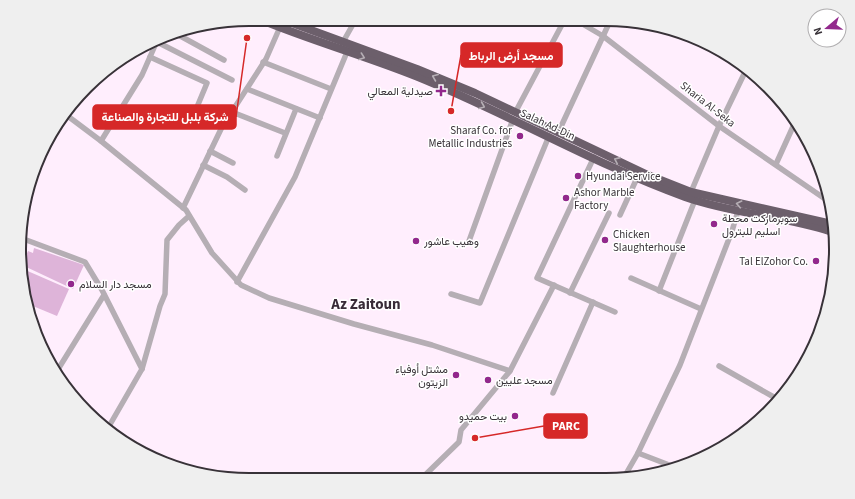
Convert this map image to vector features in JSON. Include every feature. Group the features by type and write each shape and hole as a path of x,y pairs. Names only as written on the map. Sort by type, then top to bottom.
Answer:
{"highway":[{"name":"Salah Ad-Din","path":"288,26 347,52 418,77 513,119 637,178 695,200 738,211 807,224 828,231"},
{"name":"Salah Ad-Din","path":"291,26 344,42 417,69 516,111 558,133 648,175 691,192 827,223"}],"street":[{"path":"183,208 210,151 232,112 264,62 280,26"},
{"path":"344,42 352,26"},
{"path":"516,111 561,26"},
{"name":"Sharia Al-Seka","path":"586,26 604,36 753,151 776,164 822,197"},
{"path":"558,133 608,26"},
{"path":"182,37 224,60"},
{"path":"162,44 232,80"},
{"path":"101,141 142,75 154,48"},
{"path":"237,282 295,177 347,52"},
{"path":"150,57 207,83 196,107"},
{"path":"264,62 331,89"},
{"path":"691,192 719,126 744,74"},
{"path":"247,89 320,118"},
{"path":"277,156 296,109"},
{"path":"232,112 286,133"},
{"path":"69,117 101,141 183,208 190,216 212,253 237,282 269,298 354,324 432,345 510,371"},
{"path":"469,241 513,119"},
{"path":"776,164 793,128"},
{"path":"451,294 480,303 549,136"},
{"path":"210,151 234,163"},
{"path":"594,158 537,278 615,312"},
{"path":"203,165 227,177 245,190"},
{"path":"620,216 637,178"},
{"path":"659,291 695,200"},
{"path":"627,472 638,453 680,365 732,231 738,211"},
{"path":"570,292 609,213"},
{"path":"110,425 142,369 160,306 165,294 167,240 179,225 190,216"},
{"path":"26,240 85,262 142,369"},
{"path":"631,278 701,309"},
{"path":"428,473 459,442 461,430 510,371 554,285"},
{"path":"60,367 104,296"},
{"path":"552,393 593,302"},
{"path":"719,366 774,397"},
{"path":"638,453 667,464"}],"shaded area":[{"path":"34,248 84,265 73,289 26,267 26,256 28,251 33,253"},
{"path":"27,271 69,289 57,316 34,306 30,293"}],"place":[{"name":"شركة بلبل للتجارة والصناعة","path":"247,38"},
{"name":"صيدلية المعالي","path":"441,91"},
{"name":"مسجد أرض الرباط","path":"451,111"},
{"name":"Sharaf Co. for Metallic Industries","path":"520,136"},
{"name":"Hyundai Service","path":"578,176"},
{"name":"Ashor Marble Factory","path":"566,198"},
{"name":"سوبرماركت محطة اسليم للبترول","path":"714,224"},
{"name":"Chicken Slaughterhouse","path":"605,240"},
{"name":"وهيب عاشور","path":"416,241"},
{"name":"Tal ElZohor Co.","path":"816,261"},
{"name":"مسجد دار السلام","path":"71,284"},
{"name":"مشتل أوفياء الزيتون","path":"456,375"},
{"name":"مسجد عليين","path":"488,380"},
{"name":"بيت حميدو","path":"515,416"},
{"name":"PARC","path":"475,438"}],"district":[{"name":"Az Zaitoun","path":"366,304"}]}
